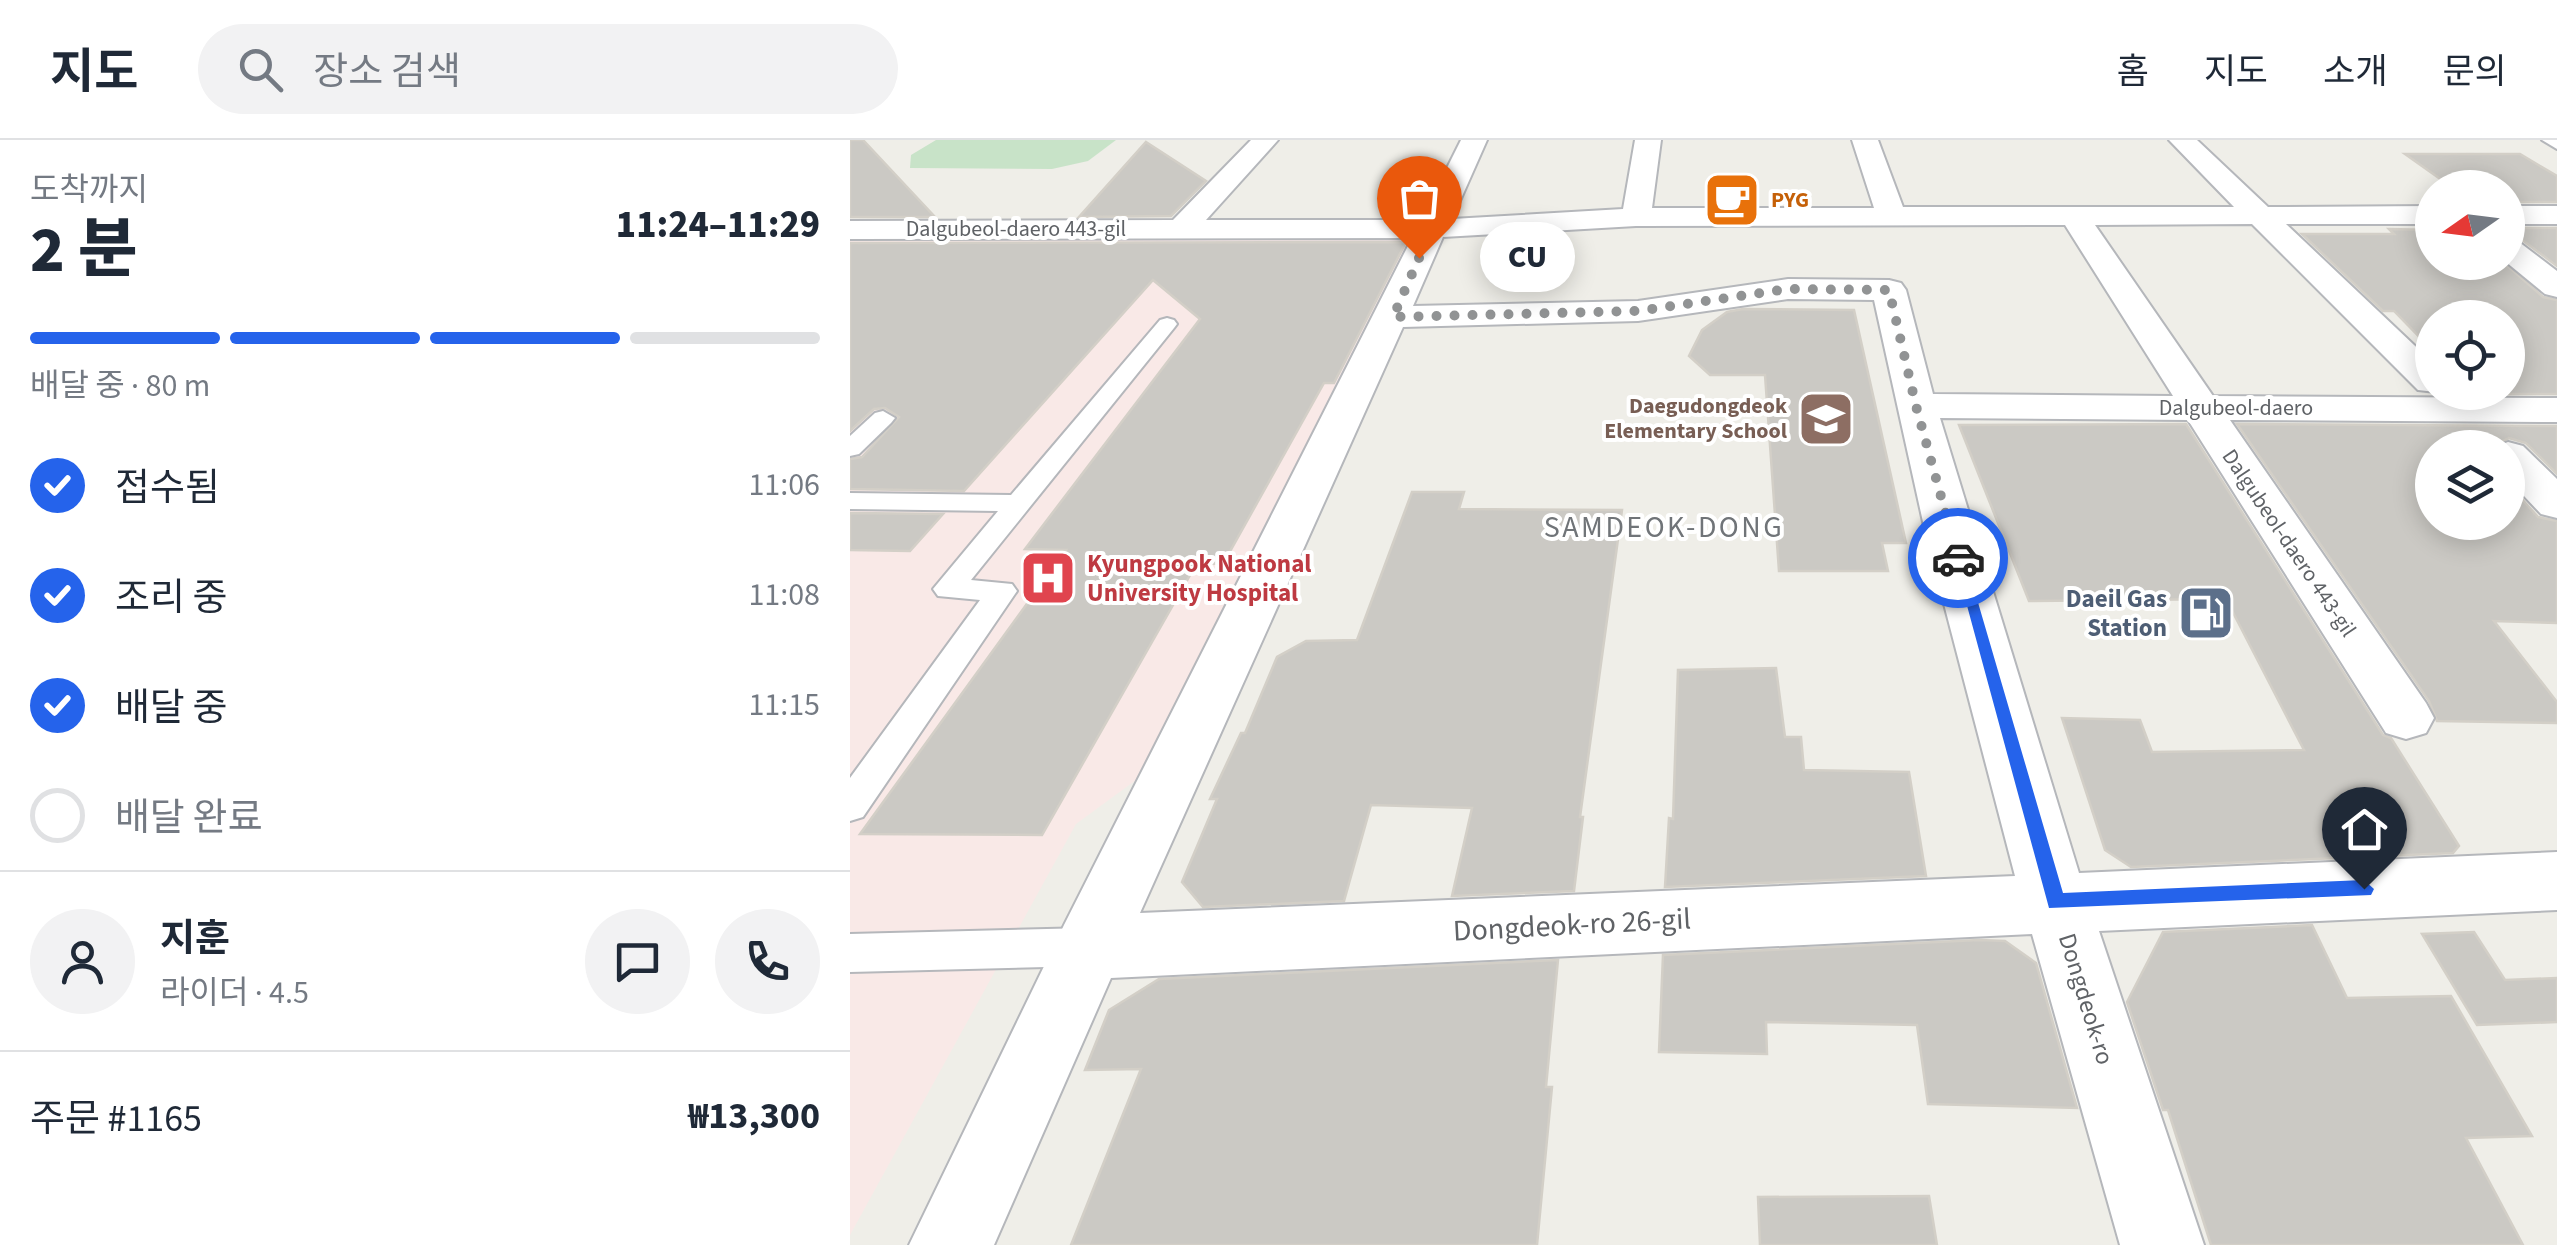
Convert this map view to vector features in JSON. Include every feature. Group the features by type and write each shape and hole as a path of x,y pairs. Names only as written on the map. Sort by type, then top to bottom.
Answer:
{"street":[{"path":"1182,228 1266,140"},
{"path":"950,1245 1474,140"},
{"path":"1636,216 1648,140"},
{"path":"1865,140 1892,216"},
{"path":"2182,140 2415,366"},
{"name":"Dalgubeol-daero 443-gil","path":"850,230 1432,229 1636,216 2415,215"},
{"path":"2525,215 2557,215"},
{"name":"Dalgubeol-daero 443-gil","path":"2074,216 2406,718"},
{"path":"2525,262 2557,287"},
{"name":"Dongdeok-ro","path":"1393,317 1638,311 1788,289 1889,290 1916,406 2056,902 2162,1245"},
{"name":"Dalgubeol-daero","path":"1916,406 2198,408 2415,397"},
{"name":"Dalgubeol-daero","path":"2525,406 2557,410"},
{"path":"2461,410 2482,430"},
{"path":"2525,472 2557,504"},
{"path":"2056,902 2557,881"},
{"name":"Dongdeok-ro 26-gil","path":"1088,948 2056,902"}],"lane":[{"path":"850,806 1002,591 948,590 1167,324"},
{"path":"850,449 883,418"},
{"path":"850,500 1020,503"},
{"path":"850,953 1088,948"}],"shaded area":[{"name":"Kyungpook National University Hospital","path":"850,227 1406,228 1422,238 1151,769 1076,824 850,1235"}],"green space":[{"path":"936,140 1116,140 1088,161 1052,169 910,168 911,155"}],"building":[{"path":"850,140 863,140 935,217 850,217"},
{"path":"1146,142 1206,181 1171,216 1079,217"},
{"path":"2405,154 2520,154 2557,176 2557,202 2525,202 2525,170 2428,170"},
{"path":"2525,228 2557,228 2557,266 2525,242"},
{"path":"2389,229 2415,230 2415,280 2524,280 2543,297 2557,300 2557,394 2525,394 2525,300 2415,300 2415,333 2394,311 2383,311 2302,234 2394,234"},
{"path":"1406,242 1334,383 1324,383 1223,564 1197,563 1042,835 860,834 1066,550 1025,549 1200,319 1153,280 964,491 850,489 850,459 862,457 899,417 885,408 874,409 850,431 850,243"},
{"path":"1854,310 1906,543 1882,543 1888,571 1779,571 1765,375 1710,375 1689,356 1702,330 1727,312"},
{"path":"2186,424 2383,735 2391,738 2459,846 2453,853 2131,867 2105,850 2062,718 2140,720 2152,752 2304,750 2226,599 2029,601 1959,425"},
{"path":"2237,424 2557,426 2557,474 2525,443 2525,430 2415,430 2415,540 2525,540 2525,503 2538,517 2557,521 2557,623 2494,621 2557,702 2557,723 2437,721 2429,701"},
{"path":"1412,492 1464,492 1459,509 1622,510 1580,817 1574,891 1452,896 1472,808 1371,805 1344,901 1203,907 1182,882 1217,799 1210,799 1241,733 1245,733 1277,657 1306,641 1357,640"},
{"path":"850,513 943,514 910,551 850,550"},
{"path":"1776,668 1785,737 1801,737 1804,770 1909,772 1926,876 1665,887 1669,818 1673,819 1678,670"},
{"path":"2312,925 2347,998 2451,996 2532,1136 2466,1138 2523,1245 2211,1245 2168,1110 2163,1110 2127,1002 2163,932"},
{"path":"2474,932 2505,980 2557,978 2557,1022 2477,1025 2422,934"},
{"path":"2005,941 2036,963 2077,1108 1928,1104 1917,1025 1766,1022 1767,1054 1659,1052 1663,955"},
{"path":"1558,960 1546,1087 1552,1087 1537,1245 1071,1245 1141,1069 1085,1070 1109,1010 1159,979"},
{"path":"1929,1196 1937,1245 1760,1245 1758,1197"}],"way so far":[{"path":"1419,258 1393,317 1638,311 1788,289 1889,290 1958,558"}],"place":[{"name":"PYG","path":"1732,200"},
{"name":"CU","path":"1419,258"},
{"name":"Daegudongdeok Elementary School","path":"1826,419"},
{"name":"Kyungpook National University Hospital","path":"1048,578"},
{"name":"Daeil Gas Station","path":"2206,613"}],"district":[{"name":"SAMDEOK-DONG","path":"1664,527"}],"route":[{"path":"1958,558 2056,902 2364,889"}]}
